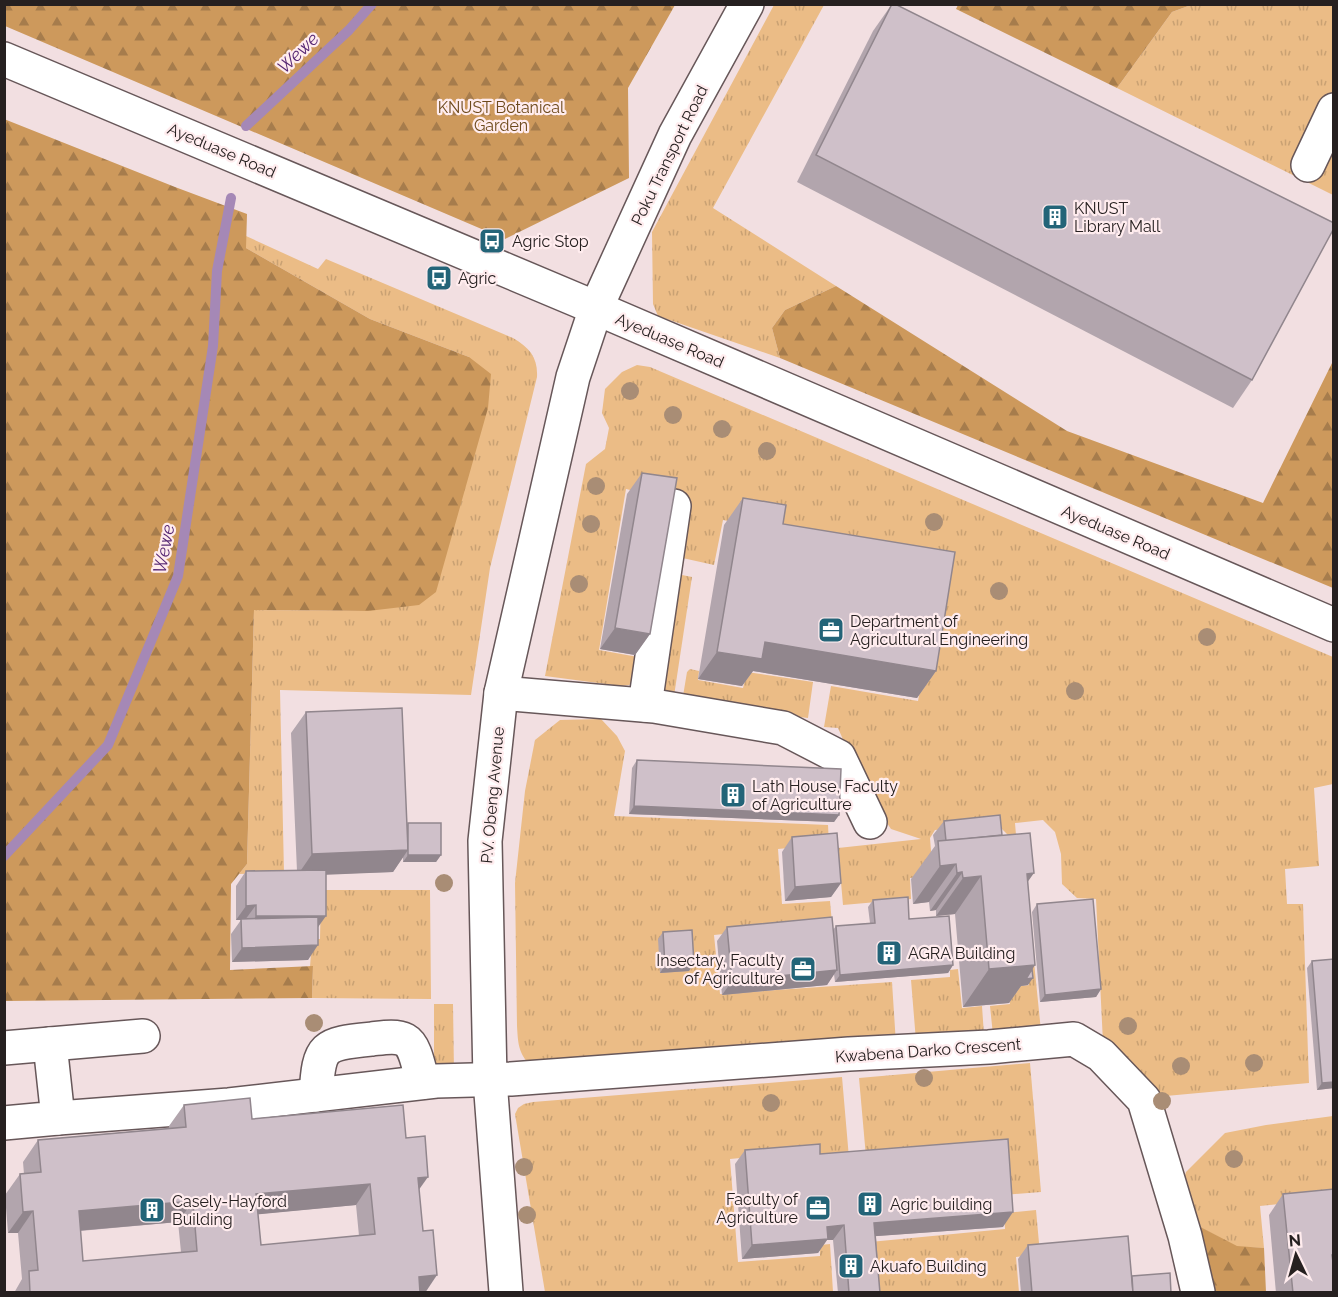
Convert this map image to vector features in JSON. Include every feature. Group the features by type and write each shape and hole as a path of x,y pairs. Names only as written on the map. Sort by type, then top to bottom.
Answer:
{"street":[{"name":"Poku Transport Road","path":"596,308 675,135 747,4"},
{"name":"Ayeduase Road","path":"4,58 596,308 1334,625"},
{"path":"1308,165 1334,110"},
{"name":"P.V. Obeng Avenue","path":"506,1293 490,1080 485,841 501,693 573,377 596,308"},
{"path":"645,705 674,506"},
{"path":"501,693 645,705 783,728 839,757 870,822"},
{"path":"4,1048 143,1036"},
{"path":"316,1095 318,1070 322,1056 330,1046 353,1041 388,1037 404,1039 412,1048 423,1082"},
{"name":"Kwabena Darko Crescent","path":"4,1123 229,1105 423,1082 490,1080 849,1054 989,1047 1074,1039 1101,1055 1144,1100 1185,1236 1198,1293"},
{"path":"50,1044 58,1118"}],"green space":[{"name":"KNUST Botanical Garden","path":"5,4 675,5 628,88 629,178 505,239 5,26"},
{"path":"958,4 1191,5 1172,12 1117,88 956,9"},
{"path":"774,5 824,5 713,208 836,286 785,310 772,328 780,358 658,316 653,304 652,232"},
{"path":"1191,5 1333,5 1333,195 1117,88 1172,12"},
{"path":"4,119 247,214 246,248 370,319 469,357 491,374 488,408 436,592 419,605 368,611 254,610 247,864 231,884 230,970 313,966 312,998 5,1001"},
{"path":"246,236 318,269 326,259 513,338 532,354 537,370 490,568 471,695 280,690 284,873 239,874 247,864 254,610 368,611 469,357 370,319 246,248"},
{"path":"836,286 1067,431 1263,503 1333,361 1333,588 780,358 772,328 785,310"},
{"path":"637,365 650,367 1333,657 1333,784 1314,788 1319,866 1285,869 1287,904 1303,904 1309,1083 1155,1097 1103,1043 1096,899 1077,898 1062,884 1061,854 1055,832 1043,820 1015,823 1016,835 1009,836 998,825 935,830 930,838 933,876 910,878 911,899 843,905 838,848 921,839 891,829 865,790 838,728 824,727 831,686 918,701 940,576 771,530 723,520 714,565 678,557 690,504 626,489 599,650 638,657 637,680 629,685 621,686 545,676 586,464 605,449 609,428 602,413 605,389 622,372"},
{"path":"677,574 692,577 674,696 659,694"},
{"path":"690,669 699,671 698,680 743,688 747,672 813,682 808,718 682,702 687,672"},
{"path":"601,719 617,736 625,751 614,816 828,825 829,844 778,849 782,904 830,901 832,923 714,935 720,994 892,982 896,1044 530,1065 526,1061 519,1047 517,1026 515,883 525,791 535,740 560,720"},
{"path":"1024,863 1041,1031 993,1035 990,1006 1010,1004 1008,988 1029,985"},
{"path":"321,890 430,890 431,999 312,998 313,967 310,967 312,939 320,939"},
{"path":"958,969 962,1008 982,1006 984,1035 916,1041 911,980 950,977 950,970"},
{"path":"434,1004 453,1004 454,1073 434,1074"},
{"path":"1030,1063 1041,1192 1004,1195 866,1157 859,1078"},
{"path":"842,1077 849,1158 814,1161 813,1151 730,1159 738,1262 820,1256 820,1245 830,1244 833,1292 545,1292 515,1114 518,1108 533,1102"},
{"path":"1333,1116 1333,1198 1260,1206 1264,1248 1237,1247 1187,1220 1180,1191 1186,1172 1225,1133"},
{"path":"1036,1210 1040,1254 1016,1257 1019,1292 874,1292 870,1242 1005,1229 1004,1213"},
{"path":"1187,1220 1237,1246 1264,1248 1266,1292 1205,1292"}],"building":[{"name":"KNUST Library Mall","path":"892,4 1334,223 1334,228 1252,380 816,155"},
{"path":"642,473 677,478 650,634 615,628"},
{"path":"743,498 786,505 783,524 955,552 936,671 765,642 762,659 717,652"},
{"path":"402,708 408,850 312,854 306,712"},
{"name":"Lath House, Faculty of Agriculture","path":"637,760 841,769 839,815 634,806"},
{"path":"1000,815 1002,835 946,841 944,821"},
{"path":"408,823 441,823 441,855 408,855"},
{"path":"837,833 841,883 795,887 792,837"},
{"path":"1030,833 1034,873 1027,874 1035,965 989,969 981,876 963,878 962,872 957,873 956,864 940,866 938,841"},
{"path":"326,870 326,916 256,916 256,905 246,906 246,871"},
{"name":"AGRA Building","path":"908,897 909,919 949,916 953,965 840,975 836,926 875,923 873,900"},
{"path":"1093,899 1101,989 1045,995 1037,904"},
{"path":"318,917 318,945 242,948 241,919"},
{"path":"832,917 837,970 732,981 727,927"},
{"path":"692,930 694,964 665,965 663,932"},
{"path":"1334,959 1334,1082 1322,1083 1312,961"},
{"path":"1032,969 1033,978 1026,979"},
{"name":"Casely-Hayford Building","path":"250,1098 252,1119 403,1105 406,1138 425,1136 428,1177 418,1178 423,1231 433,1230 437,1275 419,1277 420,1293 30,1293 29,1271 38,1270 33,1211 23,1212 20,1174 41,1172 38,1140 186,1127 184,1105","holes":["370,1184 375,1234 261,1245 256,1194","193,1201 197,1251 83,1261 79,1211"]},
{"name":"Agric building","path":"1008,1139 1013,1212 874,1223 880,1293 849,1293 844,1225 827,1227 828,1239 752,1245 745,1150 820,1144 820,1154"},
{"path":"1334,1189 1334,1255 1332,1255 1334,1293 1293,1293 1283,1194"},
{"name":"Akuafo Building","path":"1128,1236 1133,1293 1032,1293 1028,1245"},
{"path":"1170,1273 1171,1293 1133,1293 1132,1276"}],"waterway":[{"name":"Wewe","path":"246,126 349,30 372,4"},
{"name":"Wewe","path":"4,856 108,745 178,576 213,346 217,271 231,198"}],"place":[{"name":"KNUST Library Mall","path":"1055,217"},
{"name":"Agric Stop","path":"492,241"},
{"name":"Agric","path":"439,278"},
{"name":"Department of Agricultural Engineering","path":"831,630"},
{"name":"Lath House, Faculty of Agriculture","path":"733,795"},
{"name":"AGRA Building","path":"889,953"},
{"name":"Insectary, Faculty of Agriculture","path":"803,969"},
{"name":"Agric building","path":"870,1204"},
{"name":"Faculty of Agriculture","path":"818,1208"},
{"name":"Casely-Hayford Building","path":"152,1210"},
{"name":"Akuafo Building","path":"851,1266"}]}
